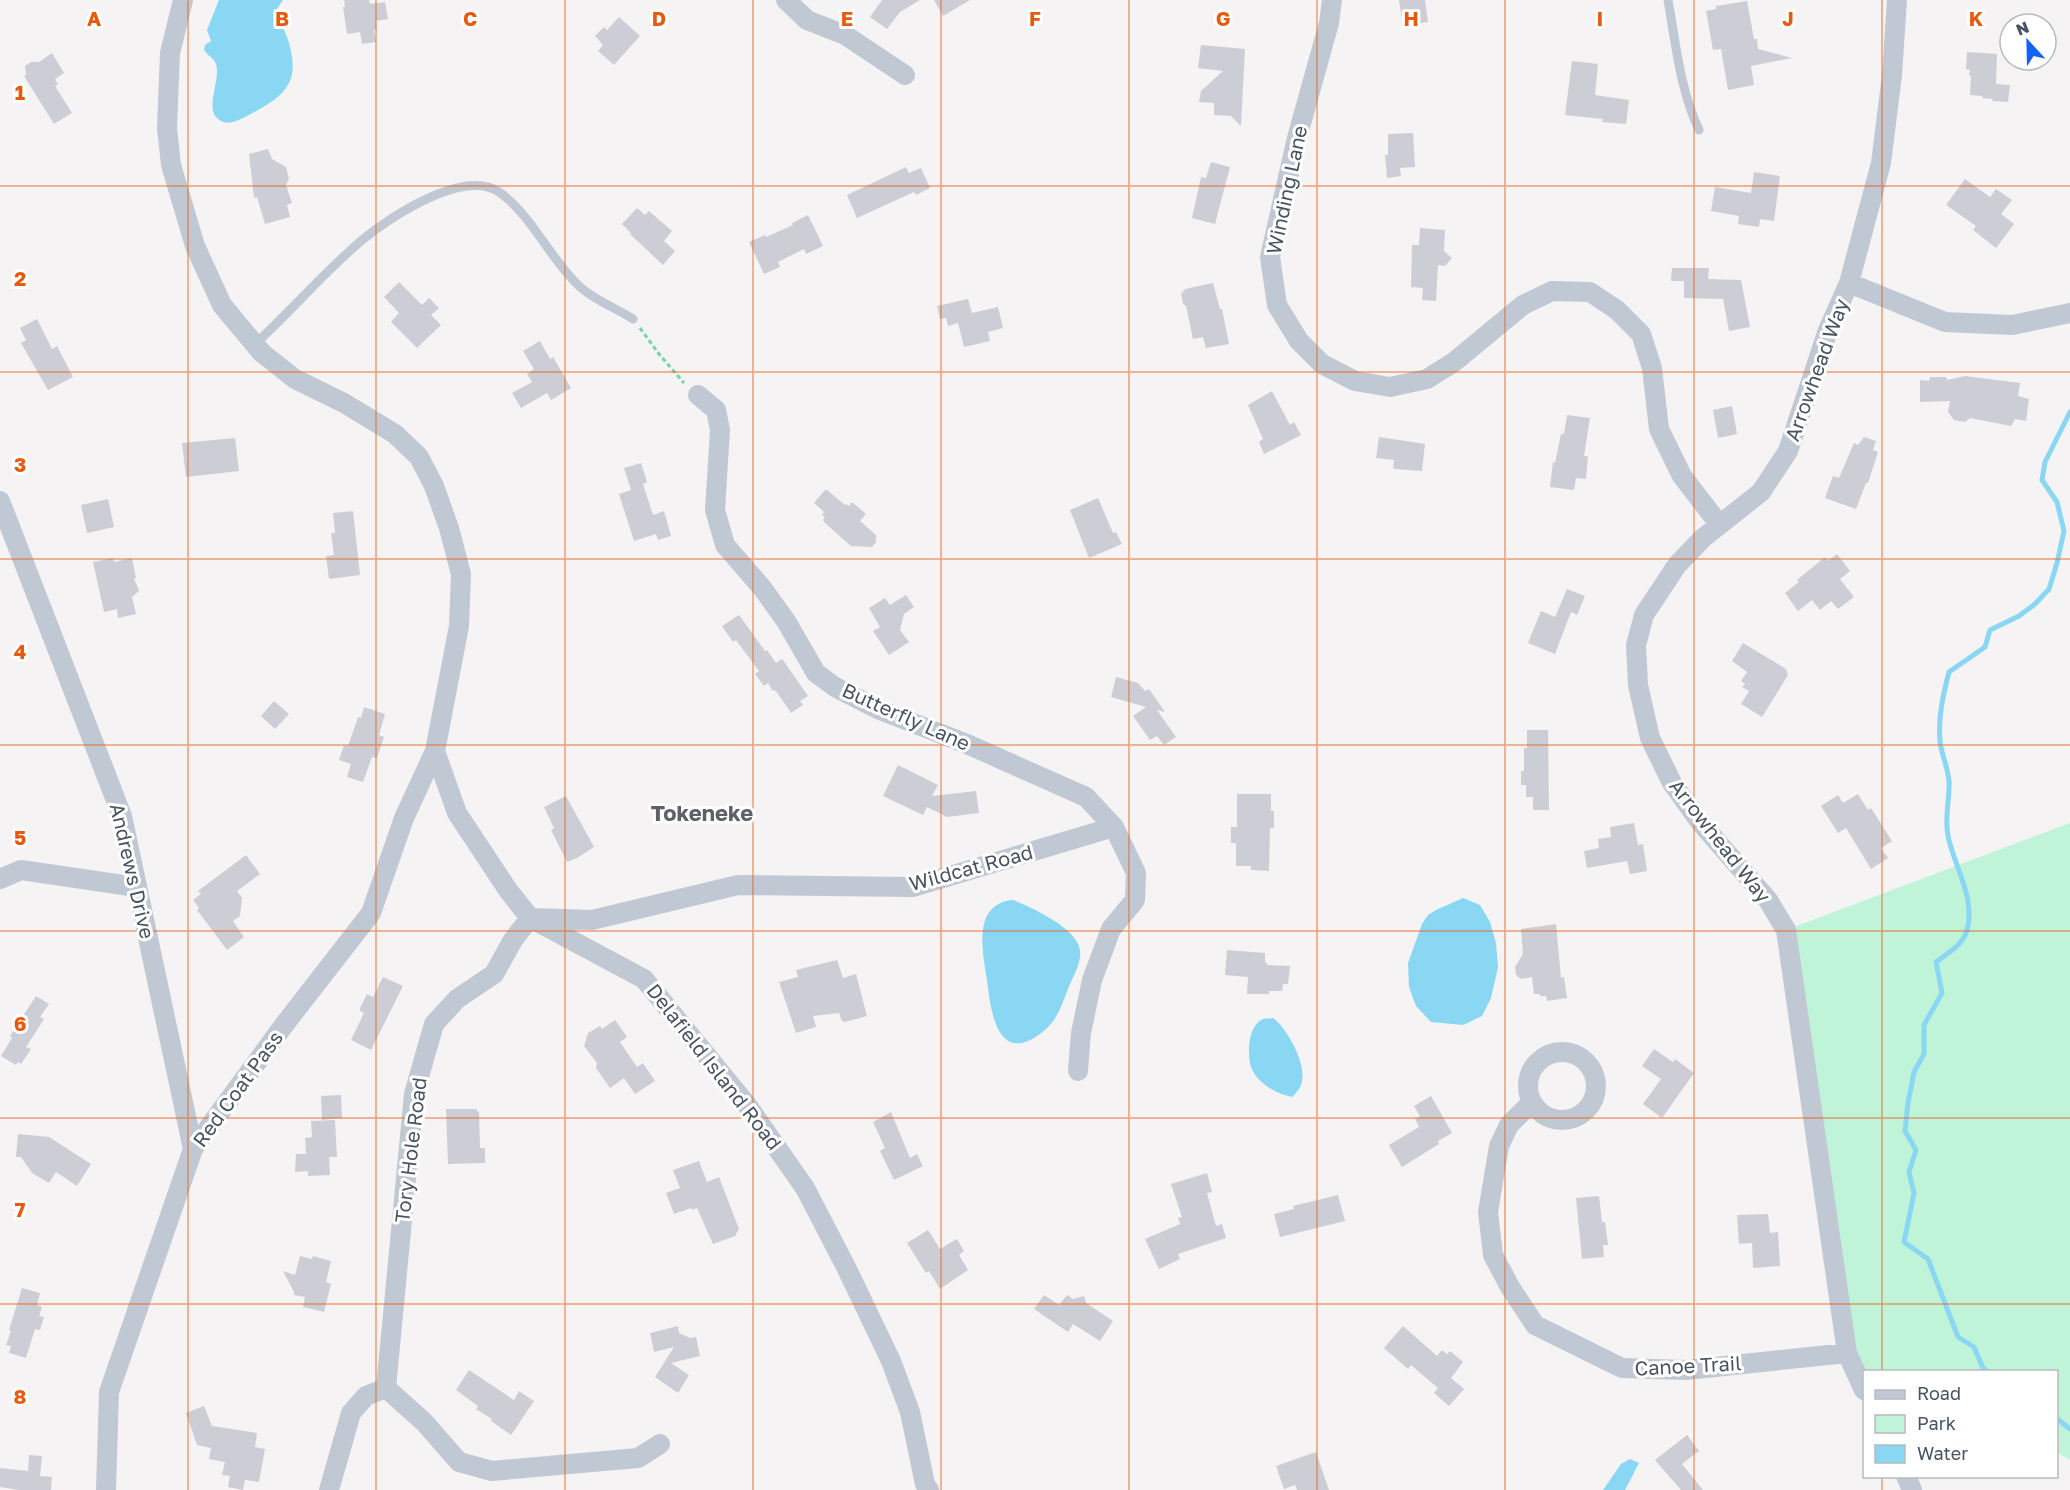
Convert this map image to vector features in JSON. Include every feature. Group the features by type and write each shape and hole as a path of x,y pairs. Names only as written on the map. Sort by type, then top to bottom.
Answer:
{"street":[{"path":"183,0 170,53 167,128 171,165 195,246 222,304 262,353 295,379 344,403 395,434 419,457 434,486 449,528 461,574 459,626 435,751"},
{"path":"786,0 807,20 845,35 904,75"},
{"name":"Winding Lane","path":"1332,0 1329,23 1297,138 1270,257 1276,305 1299,341 1322,364 1355,381 1390,387 1427,380 1454,362 1523,305 1552,291 1590,292 1617,310 1641,334 1652,368 1659,429 1682,476 1719,524"},
{"name":"Arrowhead Way","path":"1863,1388 1847,1353 1786,930 1768,900 1700,822 1672,783 1650,738 1638,685 1636,645 1644,615 1677,565 1719,524 1761,492 1788,451 1828,330 1849,283 1881,164 1892,75 1896,0"},
{"path":"1849,283 1945,322 2012,325 2070,313"},
{"name":"Butterfly Lane","path":"698,394 716,410 720,430 715,510 724,545 786,621 816,673 835,687 880,710 967,744 1086,797 1114,827"},
{"name":"Andrews Drive","path":"0,501 122,816 193,1149"},
{"name":"Delafield Island Road","path":"435,751 457,813 508,890 530,918 644,978 747,1105 786,1160 810,1197 891,1360 910,1412 925,1484 929,1490"},
{"name":"Red Coat Pass","path":"106,1490 109,1392 193,1149 284,1025 371,913 404,818 435,751"},
{"path":"1078,1071 1081,1033 1092,980 1111,929 1135,900 1136,873 1114,827"},
{"name":"Wildcat Road","path":"530,918 592,920 738,885 913,887 1114,827"},
{"path":"0,879 21,870 137,887"},
{"name":"Tory Hole Road","path":"386,1388 414,1094 434,1024 457,999 494,974 513,940 530,918"},
{"name":"Canoe Trail","path":"1532,1102 1509,1125 1498,1146 1488,1212 1494,1255 1510,1287 1535,1325 1622,1368 1686,1370 1847,1353"},
{"path":"329,1490 351,1413 366,1396 386,1388 424,1422 459,1462 492,1470 638,1458 660,1444"}],"lane":[{"path":"1668,0 1683,88 1689,109 1699,130"},
{"path":"255,344 353,247 374,231 427,199 466,184 484,184 499,192 521,213 579,286 633,319"}],"path":[{"path":"633,319 682,382 698,394"}],"green space":[{"path":"2070,823 2070,1460 2058,1453 2058,1370 1863,1371 1847,1353 1786,930"}],"water":[{"path":"219,0 283,0 275,12 287,37 293,66 287,87 280,95 247,116 228,123 217,118 212,107 217,70 214,60 204,50 205,45 211,41 207,30"},
{"path":"1463,898 1480,905 1490,922 1496,943 1498,967 1491,998 1482,1016 1463,1025 1431,1022 1416,1006 1409,987 1408,963 1422,924 1428,915"},
{"path":"1013,900 1062,926 1077,942 1080,950 1080,960 1054,1020 1032,1039 1020,1043 1010,1042 997,1027 990,1002 982,935 990,912 999,904"},
{"path":"1273,1018 1294,1046 1301,1065 1301,1083 1292,1097 1268,1087 1251,1067 1249,1048 1254,1027 1263,1019"},
{"path":"1630,1459 1639,1463 1625,1490 1603,1490 1621,1464"}],"building":[{"path":"344,0 369,0 370,4 385,2 388,19 376,21 377,29 374,30 376,42 362,44 360,32 347,34"},
{"path":"882,0 920,0 900,12 887,29 870,17"},
{"path":"934,0 970,0 943,16"},
{"path":"1399,0 1425,0 1428,22 1403,26"},
{"path":"1747,1 1758,49 1792,58 1751,66 1754,85 1728,90 1721,49 1713,50 1706,11 1716,9 1716,6"},
{"path":"619,17 640,36 614,65 598,51 603,45 595,36 604,27 607,30"},
{"path":"1201,45 1245,49 1241,126 1231,116 1214,115 1214,103 1199,102 1201,91 1223,71 1198,68"},
{"path":"1967,52 1997,54 1996,84 2010,85 2008,102 1992,101 1993,99 1982,98 1983,96 1970,95 1971,76 1969,75 1970,70 1966,69"},
{"path":"52,53 64,73 55,79 58,84 55,86 72,113 54,124 24,76 26,75 25,66 31,62 39,62"},
{"path":"1572,61 1598,64 1595,95 1629,100 1626,124 1565,115"},
{"path":"1413,133 1415,167 1400,168 1401,176 1387,178 1385,155 1388,155 1388,134"},
{"path":"268,149 272,159 286,167 289,179 286,185 292,203 287,205 290,217 265,224 257,197 254,198 249,154"},
{"path":"1211,162 1230,167 1215,224 1192,218 1201,177 1206,178"},
{"path":"906,167 909,173 921,168 930,188 916,195 914,192 857,218 847,195"},
{"path":"1754,172 1780,176 1774,221 1760,219 1759,227 1738,224 1739,216 1711,211 1715,187 1751,193"},
{"path":"1965,179 1990,197 1996,189 2012,200 2001,214 2014,224 1996,248 1973,230 1976,226 1946,205"},
{"path":"637,208 645,215 649,211 672,231 664,241 675,251 663,265 622,224"},
{"path":"808,215 823,246 806,254 804,249 778,262 780,267 764,274 749,242 793,225 792,223"},
{"path":"1420,228 1445,230 1444,251 1452,258 1445,266 1438,265 1436,301 1422,300 1423,288 1411,287 1412,245 1419,245"},
{"path":"1672,268 1709,268 1708,279 1741,280 1750,327 1729,331 1723,299 1684,298 1684,281 1671,281"},
{"path":"399,282 422,305 429,298 439,308 431,315 441,325 417,348 391,322 399,313 384,297"},
{"path":"1213,283 1220,309 1222,309 1229,344 1206,348 1203,337 1193,339 1181,294 1185,289"},
{"path":"968,299 972,313 998,307 1003,328 988,332 990,341 964,347 958,323 948,326 946,318 940,319 937,306"},
{"path":"37,319 52,349 57,346 73,377 48,390 21,343 26,340 20,328"},
{"path":"540,341 550,359 553,357 571,388 551,400 547,393 521,408 512,393 532,382 527,374 534,369 523,351"},
{"path":"1965,376 2020,383 2018,396 2029,399 2026,421 2015,419 2011,426 1970,418 1965,422 1954,420 1948,412 1950,401 1920,402 1920,380 1929,381 1930,377 1946,377 1947,380"},
{"path":"1272,391 1290,425 1294,422 1301,435 1264,454 1259,442 1263,439 1248,405"},
{"path":"1732,406 1737,434 1718,438 1713,410"},
{"path":"1567,415 1590,418 1584,456 1588,456 1586,479 1576,478 1574,490 1550,487 1553,462 1555,463 1561,434 1564,434"},
{"path":"1379,437 1425,444 1422,471 1395,469 1393,468 1394,460 1376,458"},
{"path":"1864,437 1876,441 1873,450 1878,452 1868,483 1866,483 1856,509 1825,498 1833,476 1839,478 1854,443 1858,445"},
{"path":"235,438 239,471 186,477 182,443"},
{"path":"641,463 647,482 643,484 653,515 664,511 671,536 658,540 656,534 634,541 619,494 631,490 624,468"},
{"path":"825,490 845,505 849,506 852,502 866,514 860,521 876,535 876,542 872,547 851,546 825,523 823,520 825,517 822,515 824,512 814,503"},
{"path":"1098,498 1113,533 1116,532 1122,544 1089,558 1070,510"},
{"path":"108,499 114,527 87,533 81,505"},
{"path":"353,511 360,575 329,579 326,556 334,555 331,533 335,533 333,513"},
{"path":"1837,554 1850,571 1840,579 1854,597 1838,609 1831,601 1820,610 1812,600 1798,611 1785,593 1825,557 1828,561"},
{"path":"113,558 114,562 132,558 136,578 134,578 139,591 132,597 136,614 118,618 117,609 104,612 93,562"},
{"path":"1567,589 1585,596 1577,615 1571,612 1555,654 1528,643 1541,611 1555,617"},
{"path":"906,595 914,607 904,614 900,630 909,642 889,655 873,631 880,627 869,608 885,598 890,605"},
{"path":"739,615 776,663 782,659 808,696 800,701 803,705 791,713 768,683 764,686 755,674 759,671 736,640 733,642 722,626"},
{"path":"1743,643 1786,669 1788,675 1762,717 1741,704 1749,691 1742,687 1745,684 1741,681 1747,672 1732,661"},
{"path":"1116,677 1138,683 1145,691 1149,689 1165,712 1157,710 1176,737 1164,745 1157,736 1150,740 1133,716 1146,707 1111,697"},
{"path":"274,701 289,714 275,729 261,716"},
{"path":"364,707 385,714 379,735 384,737 377,758 372,757 363,782 347,777 351,764 339,760 344,745 348,746"},
{"path":"1527,730 1548,730 1549,810 1533,810 1533,797 1526,797 1526,785 1521,785 1521,771 1524,771 1524,748 1527,748"},
{"path":"898,765 938,785 932,796 976,791 979,813 947,817 927,807 923,815 883,796"},
{"path":"1237,794 1271,794 1274,828 1270,828 1269,871 1251,870 1251,866 1236,866 1236,843 1231,843 1231,827 1237,827"},
{"path":"1858,794 1868,810 1871,808 1892,841 1881,848 1888,858 1871,869 1846,828 1838,833 1821,806 1838,795 1843,803"},
{"path":"566,796 594,847 567,862 551,830 554,828 544,807"},
{"path":"1634,823 1638,845 1643,844 1647,871 1630,874 1627,861 1587,868 1584,851 1599,848 1598,839 1611,837 1610,827"},
{"path":"246,855 260,874 237,891 242,898 240,916 233,921 244,937 227,950 197,910 199,908 193,900 201,894 198,891"},
{"path":"1556,924 1561,978 1564,977 1567,998 1547,1001 1546,996 1534,994 1532,977 1521,979 1516,975 1515,967 1523,954 1521,929"},
{"path":"1227,950 1265,953 1267,965 1290,966 1288,984 1283,984 1282,991 1269,991 1269,994 1247,994 1248,977 1225,975"},
{"path":"837,960 843,978 856,974 867,1016 845,1022 842,1021 839,1013 813,1016 816,1027 796,1033 779,982 798,977 796,970"},
{"path":"383,977 403,986 371,1050 351,1040 364,1013 360,1011 360,1008 367,994 373,997"},
{"path":"36,996 49,1004 40,1017 44,1019 26,1047 31,1049 21,1064 18,1062 16,1065 1,1056 12,1038 10,1036"},
{"path":"615,1020 627,1037 620,1042 637,1067 643,1063 655,1081 635,1094 624,1078 610,1088 596,1068 597,1063 584,1046 588,1033 600,1026 602,1029"},
{"path":"1654,1049 1673,1062 1675,1059 1694,1073 1662,1118 1643,1104 1661,1079 1642,1066"},
{"path":"341,1095 342,1118 322,1120 321,1096"},
{"path":"1431,1096 1452,1133 1402,1167 1389,1145 1419,1127 1415,1119 1420,1116 1414,1106"},
{"path":"446,1109 477,1109 477,1112 479,1111 480,1148 485,1148 485,1163 448,1164"},
{"path":"891,1112 910,1158 917,1154 923,1166 894,1180 880,1151 885,1148 873,1122"},
{"path":"335,1120 337,1157 329,1157 330,1175 308,1176 308,1171 295,1172 296,1154 306,1154 305,1138 312,1137 311,1121"},
{"path":"18,1134 49,1137 91,1164 77,1186 56,1172 49,1183 32,1173 21,1157 16,1157"},
{"path":"699,1161 707,1182 719,1177 739,1229 735,1236 713,1244 697,1208 674,1214 666,1193 680,1188 673,1170"},
{"path":"1207,1173 1212,1192 1207,1193 1216,1226 1222,1224 1226,1238 1178,1254 1180,1259 1159,1269 1145,1239 1180,1224 1178,1218 1182,1217 1171,1184"},
{"path":"1338,1195 1345,1221 1280,1237 1274,1214 1294,1209 1293,1206"},
{"path":"1599,1196 1608,1245 1603,1245 1604,1257 1582,1259 1576,1198"},
{"path":"1768,1214 1770,1233 1778,1232 1780,1266 1753,1268 1752,1243 1739,1244 1737,1215"},
{"path":"928,1230 940,1249 957,1239 964,1251 959,1255 968,1270 940,1289 929,1271 926,1273 907,1243"},
{"path":"300,1256 312,1259 313,1256 331,1261 326,1282 331,1284 324,1312 303,1307 305,1297 294,1295 283,1271 295,1275"},
{"path":"22,1288 40,1293 37,1305 42,1307 39,1316 44,1317 40,1330 35,1329 26,1358 9,1353 11,1346 6,1345"},
{"path":"1044,1295 1059,1305 1067,1295 1073,1299 1084,1296 1086,1303 1113,1321 1100,1341 1073,1324 1068,1332 1034,1309"},
{"path":"678,1326 679,1333 690,1338 696,1337 700,1356 671,1363 689,1375 678,1393 655,1377 674,1347 654,1352 650,1333"},
{"path":"1403,1326 1437,1356 1442,1350 1447,1354 1450,1351 1463,1362 1451,1378 1464,1389 1449,1406 1434,1393 1438,1388 1411,1365 1408,1369 1384,1348"},
{"path":"469,1370 514,1400 519,1391 534,1401 511,1435 476,1409 478,1406 456,1390"},
{"path":"204,1406 212,1426 257,1433 255,1447 265,1449 259,1482 245,1480 243,1490 228,1487 230,1476 222,1475 225,1462 209,1459 211,1448 197,1445 186,1413"},
{"path":"1687,1435 1699,1451 1682,1464 1703,1490 1681,1490 1655,1460"},
{"path":"1316,1452 1329,1490 1297,1490 1295,1485 1284,1489 1276,1466"},
{"path":"29,1455 42,1456 40,1476 52,1477 51,1490 19,1490 0,1487 0,1468 28,1471"}],"waterway":[{"path":"1986,1370 1974,1347 1958,1337 1928,1259 1904,1242 1914,1193 1909,1172 1916,1150 1905,1131 1908,1103 1914,1072 1924,1054 1924,1025 1942,993 1936,962 1962,940 1969,918 1967,894 1947,829 1949,781 1941,746 1940,715 1949,672 1985,647 1990,630 2019,616 2049,589 2064,531 2057,502 2042,480 2045,462 2070,412"},
{"path":"2058,1420 2070,1429"}],"district":[{"name":"Tokeneke","path":"702,813"}]}
